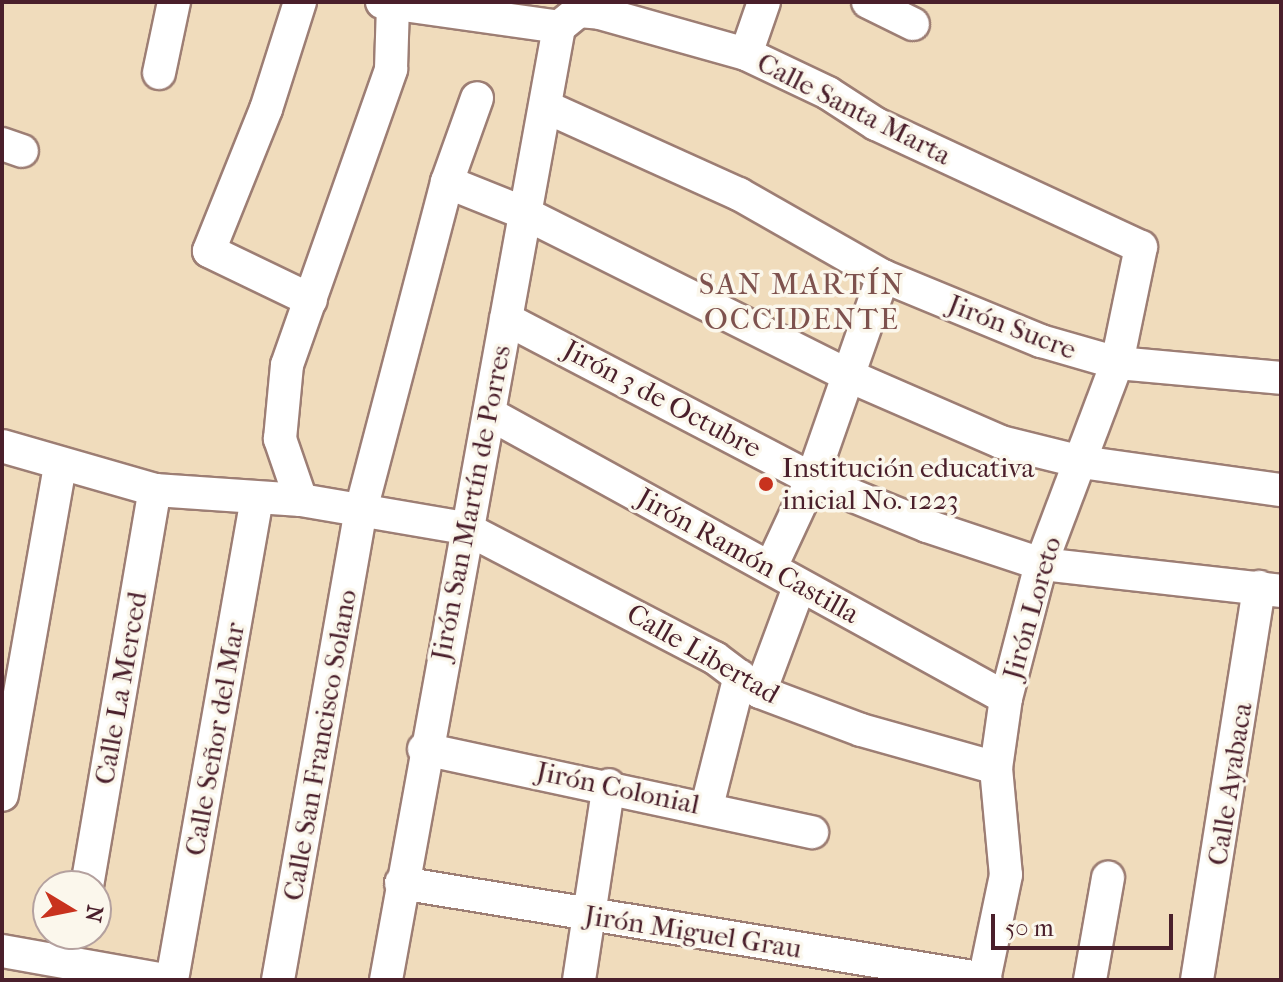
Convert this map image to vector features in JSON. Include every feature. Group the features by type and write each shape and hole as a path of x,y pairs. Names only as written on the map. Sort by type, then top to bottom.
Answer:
{"street":[{"path":"159,73 174,2"},
{"path":"300,2 266,109 209,251 311,300"},
{"path":"746,54 764,2"},
{"path":"868,2 913,24"},
{"path":"301,500 280,439 287,365 391,69 388,3 559,27"},
{"name":"Calle Santa Marta","path":"559,27 579,11 600,13 746,54 828,93 876,124 1141,247"},
{"name":"Jirón San Martín de Porres","path":"386,980 424,749 465,528 490,414 559,27"},
{"name":"Calle San Francisco Solano","path":"278,980 361,510 447,182 477,98"},
{"name":"Jirón Sucre","path":"546,107 739,194 883,276 1041,341 1117,363 1281,378"},
{"path":"447,182 524,213 847,375 990,437 1081,462 1281,490"},
{"name":"Jirón Loreto","path":"984,980 1006,875 996,768 1006,698 1041,564 1117,363 1141,247"},
{"path":"771,567 812,479 883,276"},
{"name":"Jirón 3 de Octubre","path":"506,319 812,479 927,526 1041,564 1270,589"},
{"name":"Jirón Ramón Castilla","path":"490,414 771,567 799,587 1006,698"},
{"name":"Calle Libertad","path":"2,446 60,466 155,490 301,500 465,528 593,592 750,684 861,730 996,768"},
{"path":"2,795 60,466"},
{"name":"Calle La Merced","path":"90,870 155,490"},
{"name":"Calle Señor del Mar","path":"172,980 257,498"},
{"path":"707,806 750,684 799,587"},
{"name":"Calle Ayabaca","path":"1197,980 1270,589"},
{"name":"Jirón Colonial","path":"424,749 609,785 812,832"},
{"path":"579,980 609,785"},
{"path":"1090,980 1108,878"},
{"name":"Jirón Miguel Grau","path":"401,883 984,980"},
{"path":"2,951 75,959 164,980"}],"place":[{"name":"Institución educativa inicial No. 1223","path":"766,484"}],"district":[{"name":"SAN MARTÍN OCCIDENTE","path":"802,302"}]}
